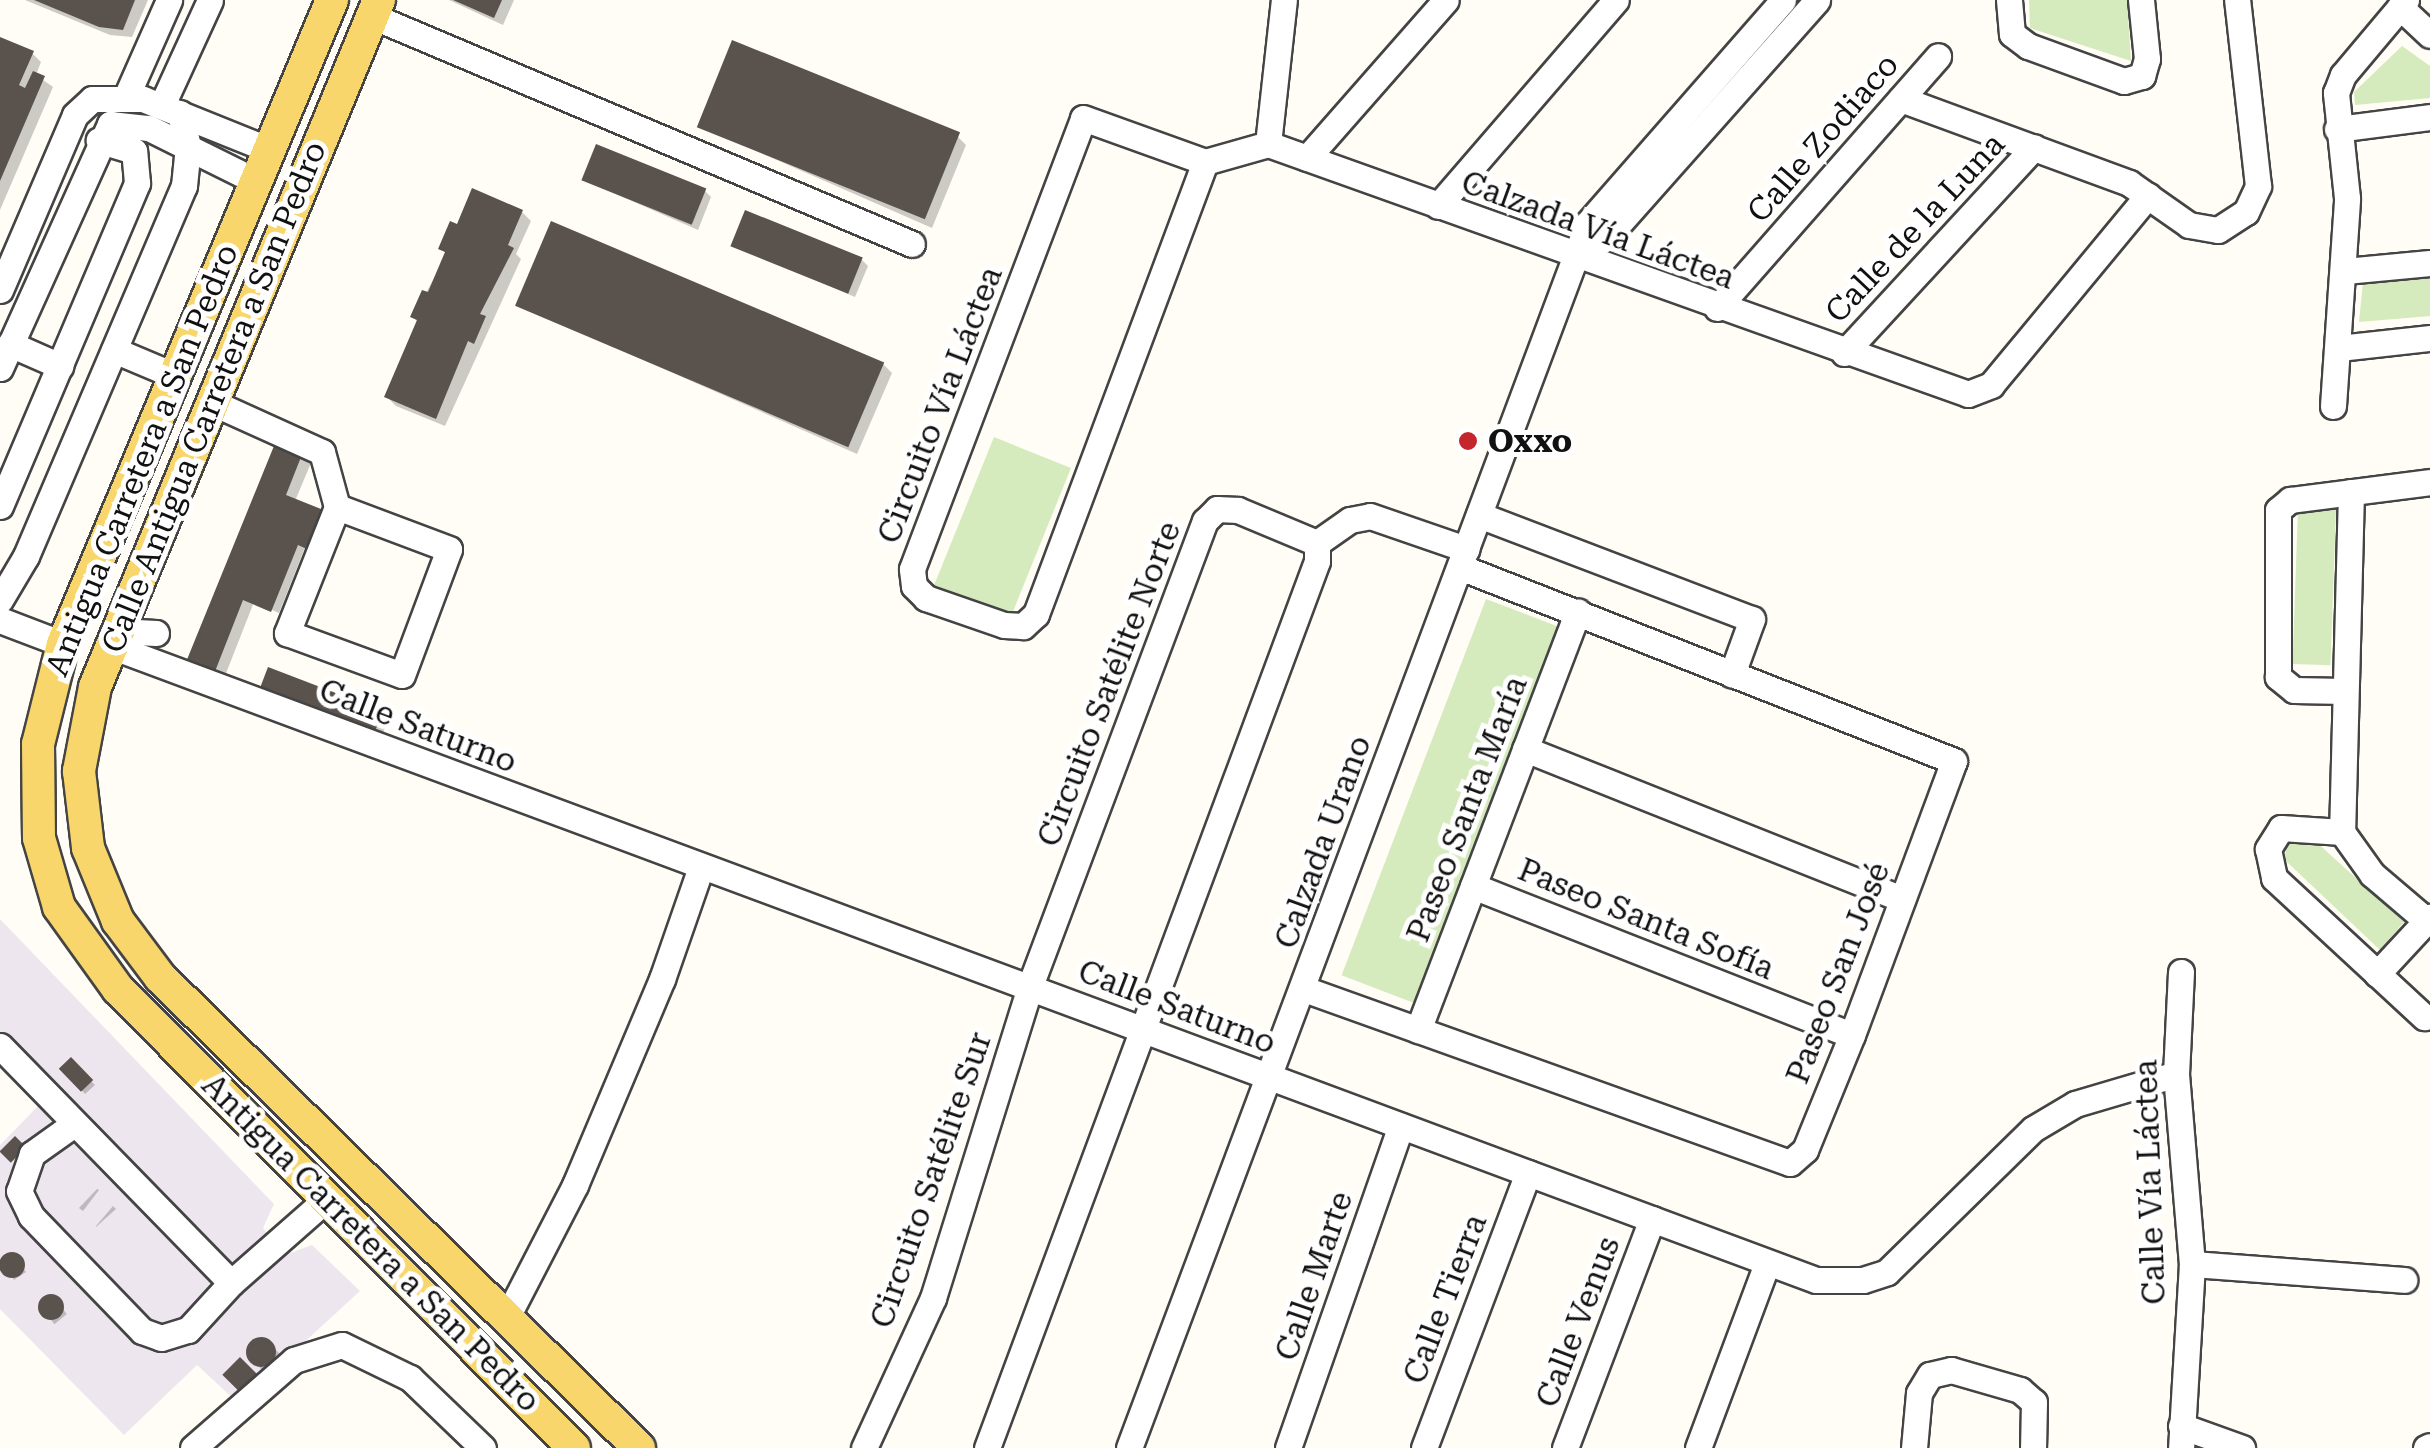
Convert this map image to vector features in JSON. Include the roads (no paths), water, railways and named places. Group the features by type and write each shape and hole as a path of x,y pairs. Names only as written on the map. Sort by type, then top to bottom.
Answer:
{"main road":[{"name":"Antigua Carretera a San Pedro","path":"332,0 178,377 63,644 38,744 38,838 59,907 118,989 574,1448"},
{"name":"Calle Antigua Carretera a San Pedro","path":"80,801 82,736 114,638 371,5"},
{"path":"245,311 268,203 256,181"},
{"name":"Antigua Carretera a San Pedro","path":"80,801 100,884 136,948 640,1448"}],"street":[{"path":"127,96 168,0"},
{"path":"63,644 0,617 13,600 26,556 184,186 188,146 171,109 210,0"},
{"path":"1205,162 1268,144 1284,0"},
{"path":"1307,158 1446,0"},
{"path":"1438,206 1616,0"},
{"name":"Calzada Urano","path":"1129,1448 1271,1078 1588,223 1783,0"},
{"path":"1574,256 1606,238 1817,0"},
{"path":"2009,0 2012,34 2028,46 2124,82 2142,76 2147,59 2142,0"},
{"path":"1901,99 2034,146 2148,195 2202,231 2230,225 2254,200 2237,0"},
{"path":"2332,406 2345,271 2347,198 2337,129 2343,75 2403,4 2430,35"},
{"path":"371,5 912,244"},
{"name":"Calle Zodiaco","path":"1717,308 1938,56"},
{"path":"0,290 75,114 92,99 127,96 171,109 270,150"},
{"path":"2337,129 2430,117"},
{"name":"Circuito Vía Láctea","path":"1083,118 1205,162 1036,614 1023,626 1004,625 926,598 914,586 912,569 1083,118"},
{"path":"60,366 5,356 98,140 120,121 188,146 256,181"},
{"path":"0,506 140,168 134,152 98,140"},
{"name":"Calzada Vía Láctea","path":"1268,144 1844,354 1968,394 1991,385 2148,195"},
{"name":"Calle de la Luna","path":"1844,354 2034,146"},
{"path":"2345,271 2430,264"},
{"path":"2339,348 2430,338"},
{"path":"114,350 178,377"},
{"path":"209,401 322,452 336,507 287,633 402,676 449,549 336,507"},
{"path":"2345,691 2294,690 2278,678 2278,510 2290,500 2430,482"},
{"path":"2351,492 2342,832 2372,874 2428,919 2376,974"},
{"name":"Circuito Satélite Norte","path":"1030,986 1205,521 1216,509 1238,510 1317,542"},
{"path":"1479,515 1752,619 1732,674"},
{"path":"987,1448 1317,562 1317,542 1350,520 1370,516 1463,558"},
{"path":"3,593 26,556"},
{"name":"Paseo San José","path":"1304,989 1790,1163 1804,1150 1852,1035 1954,760 1513,588 1463,558"},
{"name":"Paseo Santa María","path":"1418,1030 1578,612"},
{"path":"114,638 156,633"},
{"name":"Calle Saturno","path":"114,638 701,867 1816,1280 1863,1280 1887,1272 2033,1129 2075,1104 2176,1074"},
{"path":"1525,749 1901,899"},
{"path":"2342,832 2281,828 2268,849 2269,864 2285,890 2424,1017"},
{"path":"508,1314 575,1185 662,979 701,867"},
{"name":"Paseo Santa Sofía","path":"1473,886 1852,1035"},
{"name":"Calle Vía Láctea","path":"2180,972 2176,1074 2192,1264 2181,1437"},
{"name":"Circuito Satélite Sur","path":"864,1448 933,1298 1030,986"},
{"path":"0,1046 231,1283"},
{"path":"74,1124 32,1154 20,1191 31,1216 142,1330 161,1338 188,1330 231,1283 328,1197"},
{"name":"Calle Marte","path":"1288,1448 1401,1126"},
{"name":"Calle Tierra","path":"1424,1448 1528,1173"},
{"name":"Calle Venus","path":"1565,1448 1652,1219"},
{"path":"1698,1448 1767,1263"},
{"path":"2192,1264 2404,1280"},
{"path":"193,1448 294,1360 342,1344 410,1378 484,1448"},
{"path":"1914,1448 1919,1394 1930,1376 1951,1370 2020,1390 2034,1402 2032,1448"},
{"path":"2181,1437 2242,1448"}],"place":[{"name":"Oxxo","path":"1468,441"}]}
